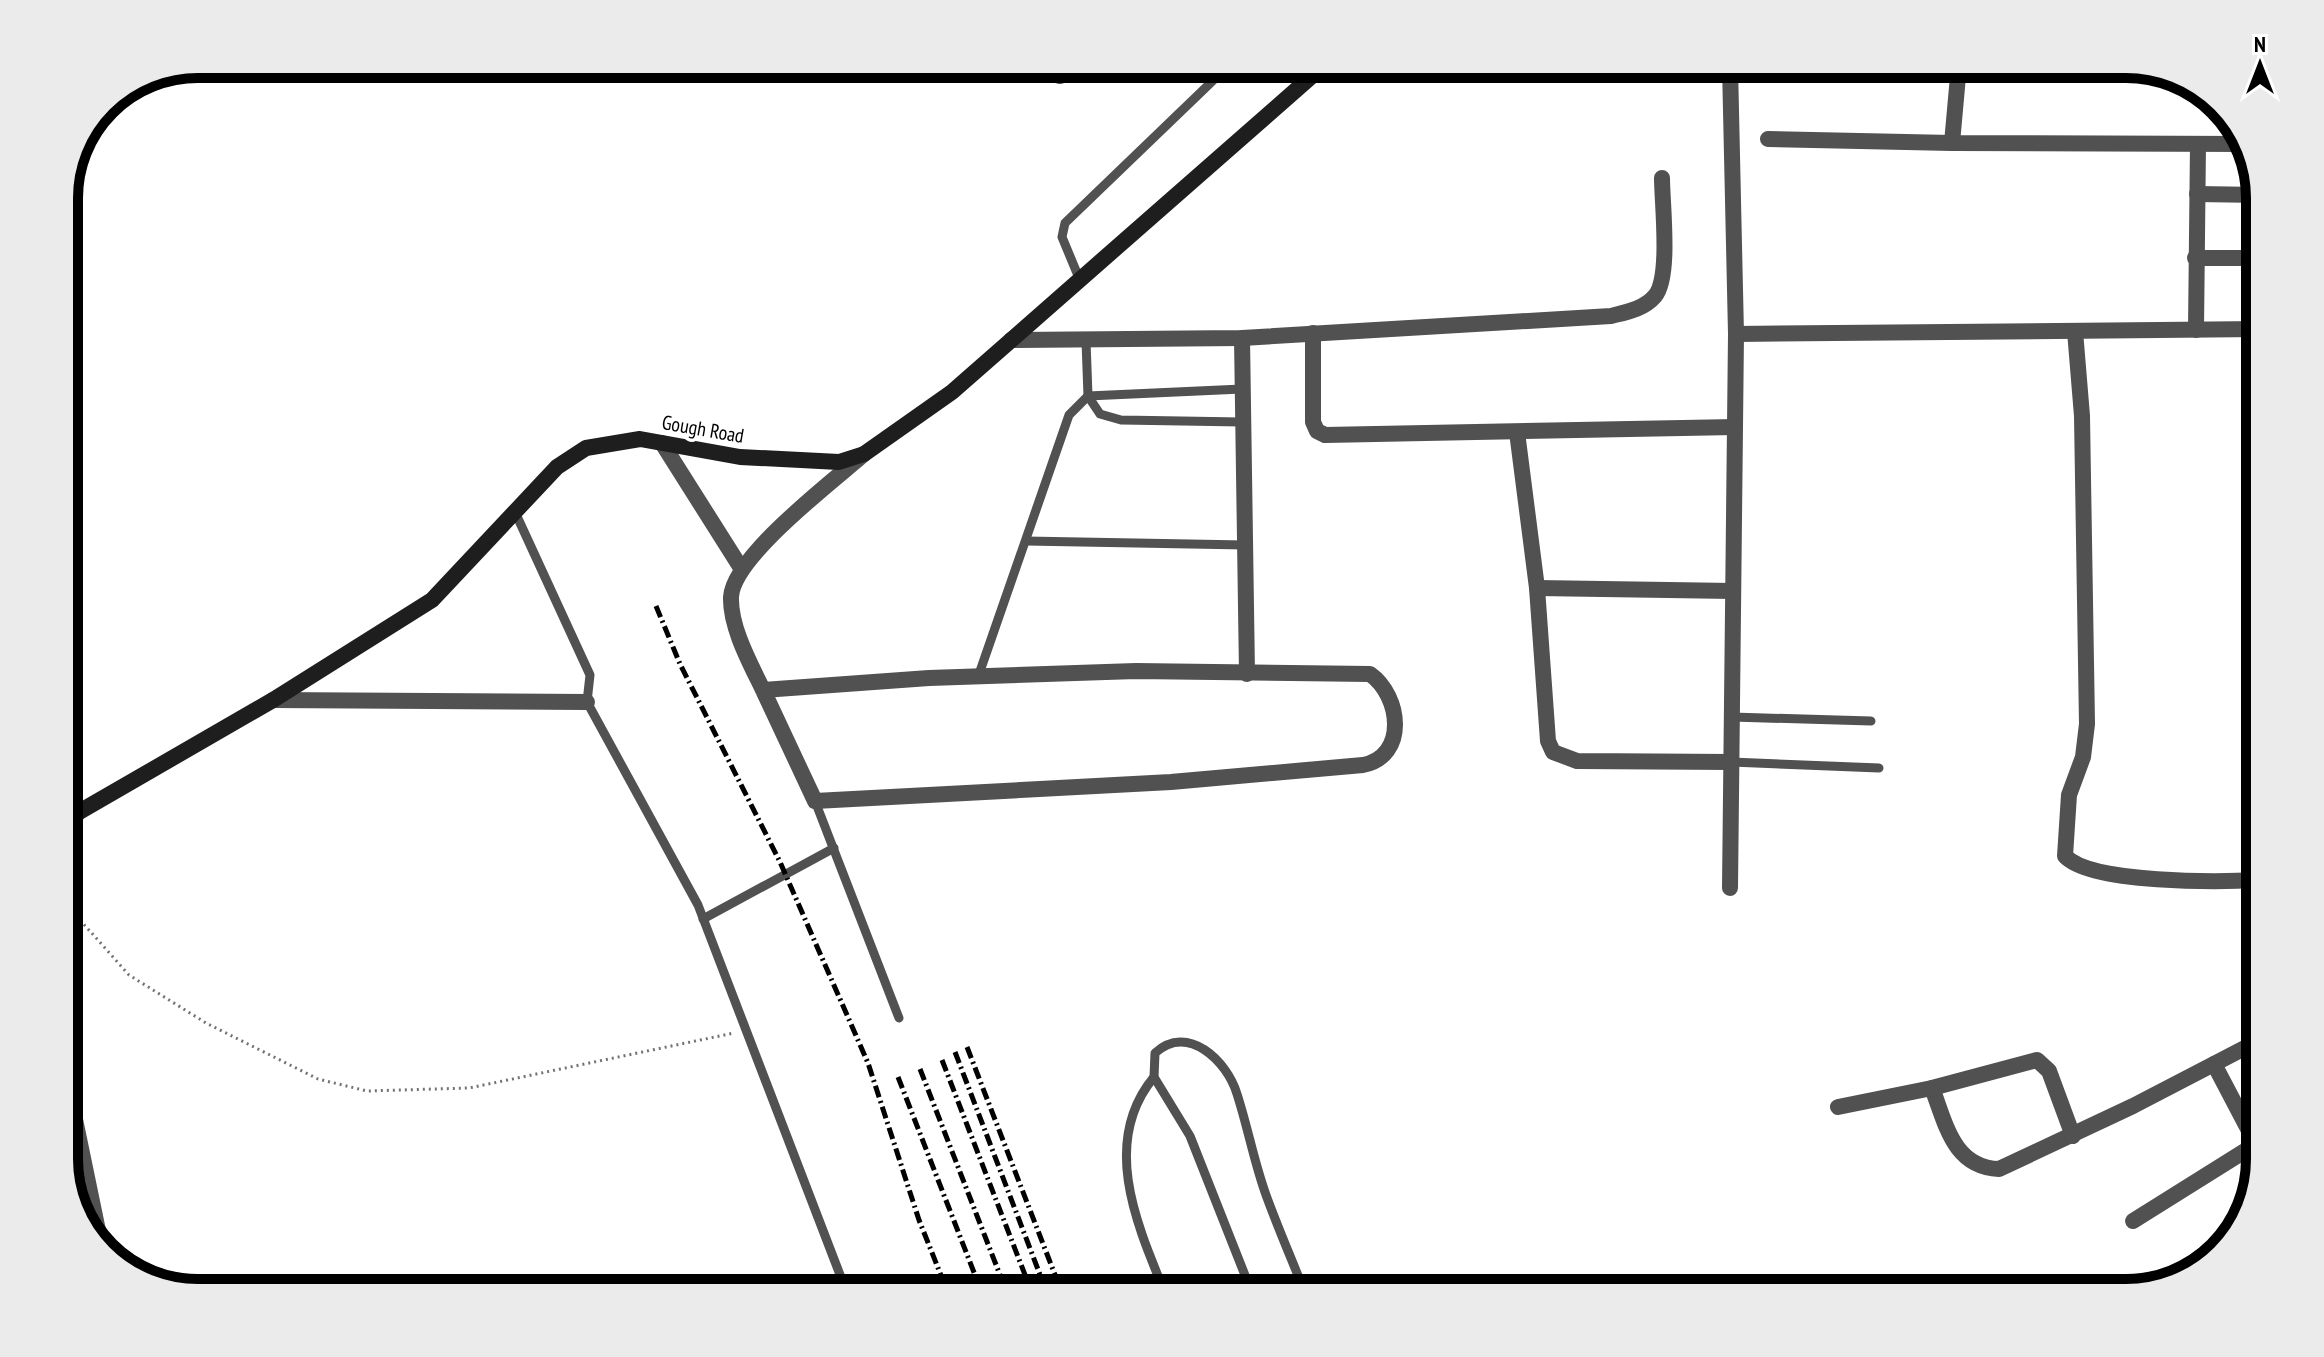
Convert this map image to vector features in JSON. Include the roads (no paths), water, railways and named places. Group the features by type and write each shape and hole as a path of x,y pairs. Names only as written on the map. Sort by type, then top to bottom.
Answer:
{"street":[{"name":"Gough Road","path":"78,813 273,700 432,600 557,467 586,448 640,439 740,457 839,462 864,454 952,392 1309,78"},
{"path":"1730,78 1736,334 1730,888"},
{"path":"1952,143 1958,78"},
{"path":"1768,139 2233,144"},
{"path":"2196,330 2198,144"},
{"path":"1011,340 1242,338 1611,316 1641,307 1657,295 1663,278 1662,178"},
{"path":"2197,194 2246,195"},
{"path":"2195,258 2246,258"},
{"path":"1736,334 2246,329"},
{"path":"2075,331 2082,416 2087,724 2083,757 2069,795 2065,856 2080,868 2105,873 2183,881 2246,880"},
{"path":"1313,333 1313,422 1317,431 1336,435 1735,427"},
{"path":"1242,338 1247,674"},
{"path":"1517,432 1537,588 1548,741 1553,752 1577,761 1731,762"},
{"path":"662,443 741,568"},
{"path":"763,690 1136,671 1370,674 1388,689 1392,701 1393,728 1387,754 1377,762 1363,765 1171,782 815,801 763,690 735,623 731,598 734,581 741,568 771,536 864,454"},
{"path":"1537,588 1733,591"},
{"path":"273,700 587,702"},
{"path":"1932,1088 1954,1145 1966,1160 1982,1168 1999,1169 2073,1136 2246,1047"},
{"path":"1838,1107 1932,1088 2037,1060 2049,1071 2073,1136"},
{"path":"2214,1064 2246,1122"},
{"path":"78,1134 96,1222"},
{"path":"2133,1221 2246,1151"}],"lane":[{"path":"1079,278 1062,237 1065,223 1216,78"},
{"path":"1086,341 1088,396 1100,414 1111,419 1242,422"},
{"path":"978,677 1066,422 1088,396 1242,389"},
{"path":"515,512 590,675 587,702 703,919 842,1279"},
{"path":"1026,541 1245,545"},
{"path":"1732,717 1871,721"},
{"path":"1731,762 1879,768"},
{"path":"815,801 899,1018"},
{"path":"703,919 834,848"},
{"path":"1246,1279 1190,1136 1154,1077 1155,1053 1163,1046 1188,1041 1204,1049 1237,1092 1266,1195 1299,1279"},
{"path":"1154,1077 1137,1100 1130,1119 1124,1167 1128,1188 1160,1279"}],"railway":[{"path":"656,606 680,664 780,862 868,1063 919,1220 942,1279"},
{"path":"967,1047 1057,1279"},
{"path":"955,1052 1042,1279"},
{"path":"942,1060 1027,1279"},
{"path":"920,1069 1002,1279"},
{"path":"898,1077 977,1279"}]}
